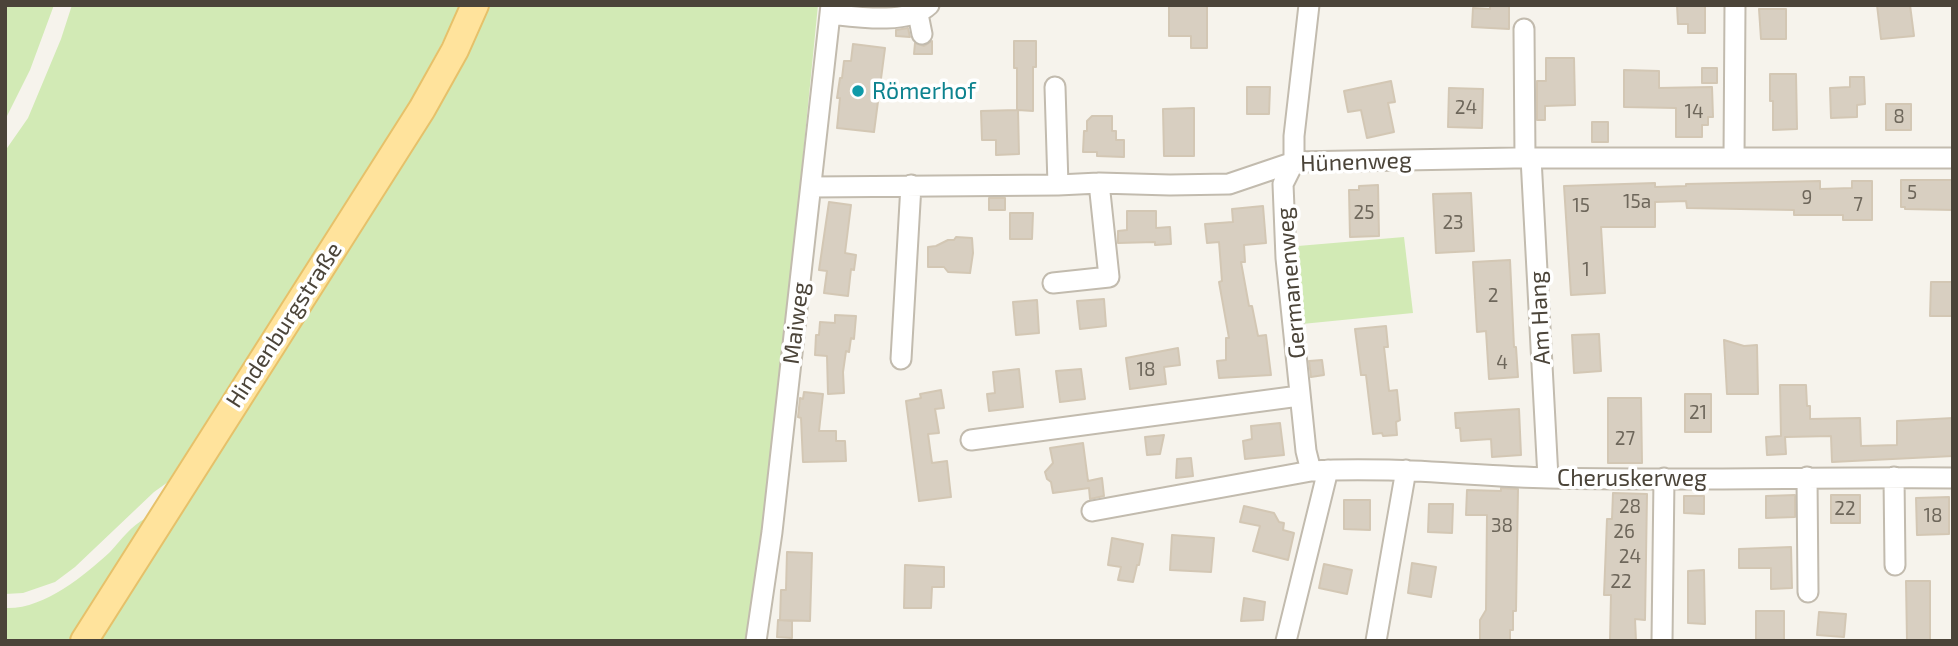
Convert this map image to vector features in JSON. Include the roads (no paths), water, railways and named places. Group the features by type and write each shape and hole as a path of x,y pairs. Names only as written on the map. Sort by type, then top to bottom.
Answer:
{"main road":[{"name":"Hindenburgstraße","path":"84,641 422,109 456,50 475,5"}],"street":[{"name":"Germanenweg","path":"1309,5 1294,136 1294,162 1283,184 1286,258 1299,396 1306,451 1319,470"},
{"path":"1734,158 1735,5"},
{"path":"831,10 858,17 911,15 922,34"},
{"name":"Maiweg","path":"756,641 772,532 831,10"},
{"name":"Am Hang","path":"1518,33 1523,158 1548,478"},
{"path":"1055,87 1058,185"},
{"name":"Hünenweg","path":"812,187 1229,184 1294,162 1523,158 1953,158"},
{"path":"1053,283 1109,277 1099,183"},
{"path":"901,359 911,185"},
{"path":"971,440 1299,396"},
{"path":"1286,641 1319,470"},
{"name":"Cheruskerweg","path":"1092,511 1319,470 1406,470 1548,478 1953,478"},
{"path":"1376,641 1406,470"},
{"path":"1807,477 1808,592"},
{"path":"1894,477 1895,565"},
{"path":"1662,641 1664,478"}],"place":[{"name":"Römerhof","path":"858,91"}]}
